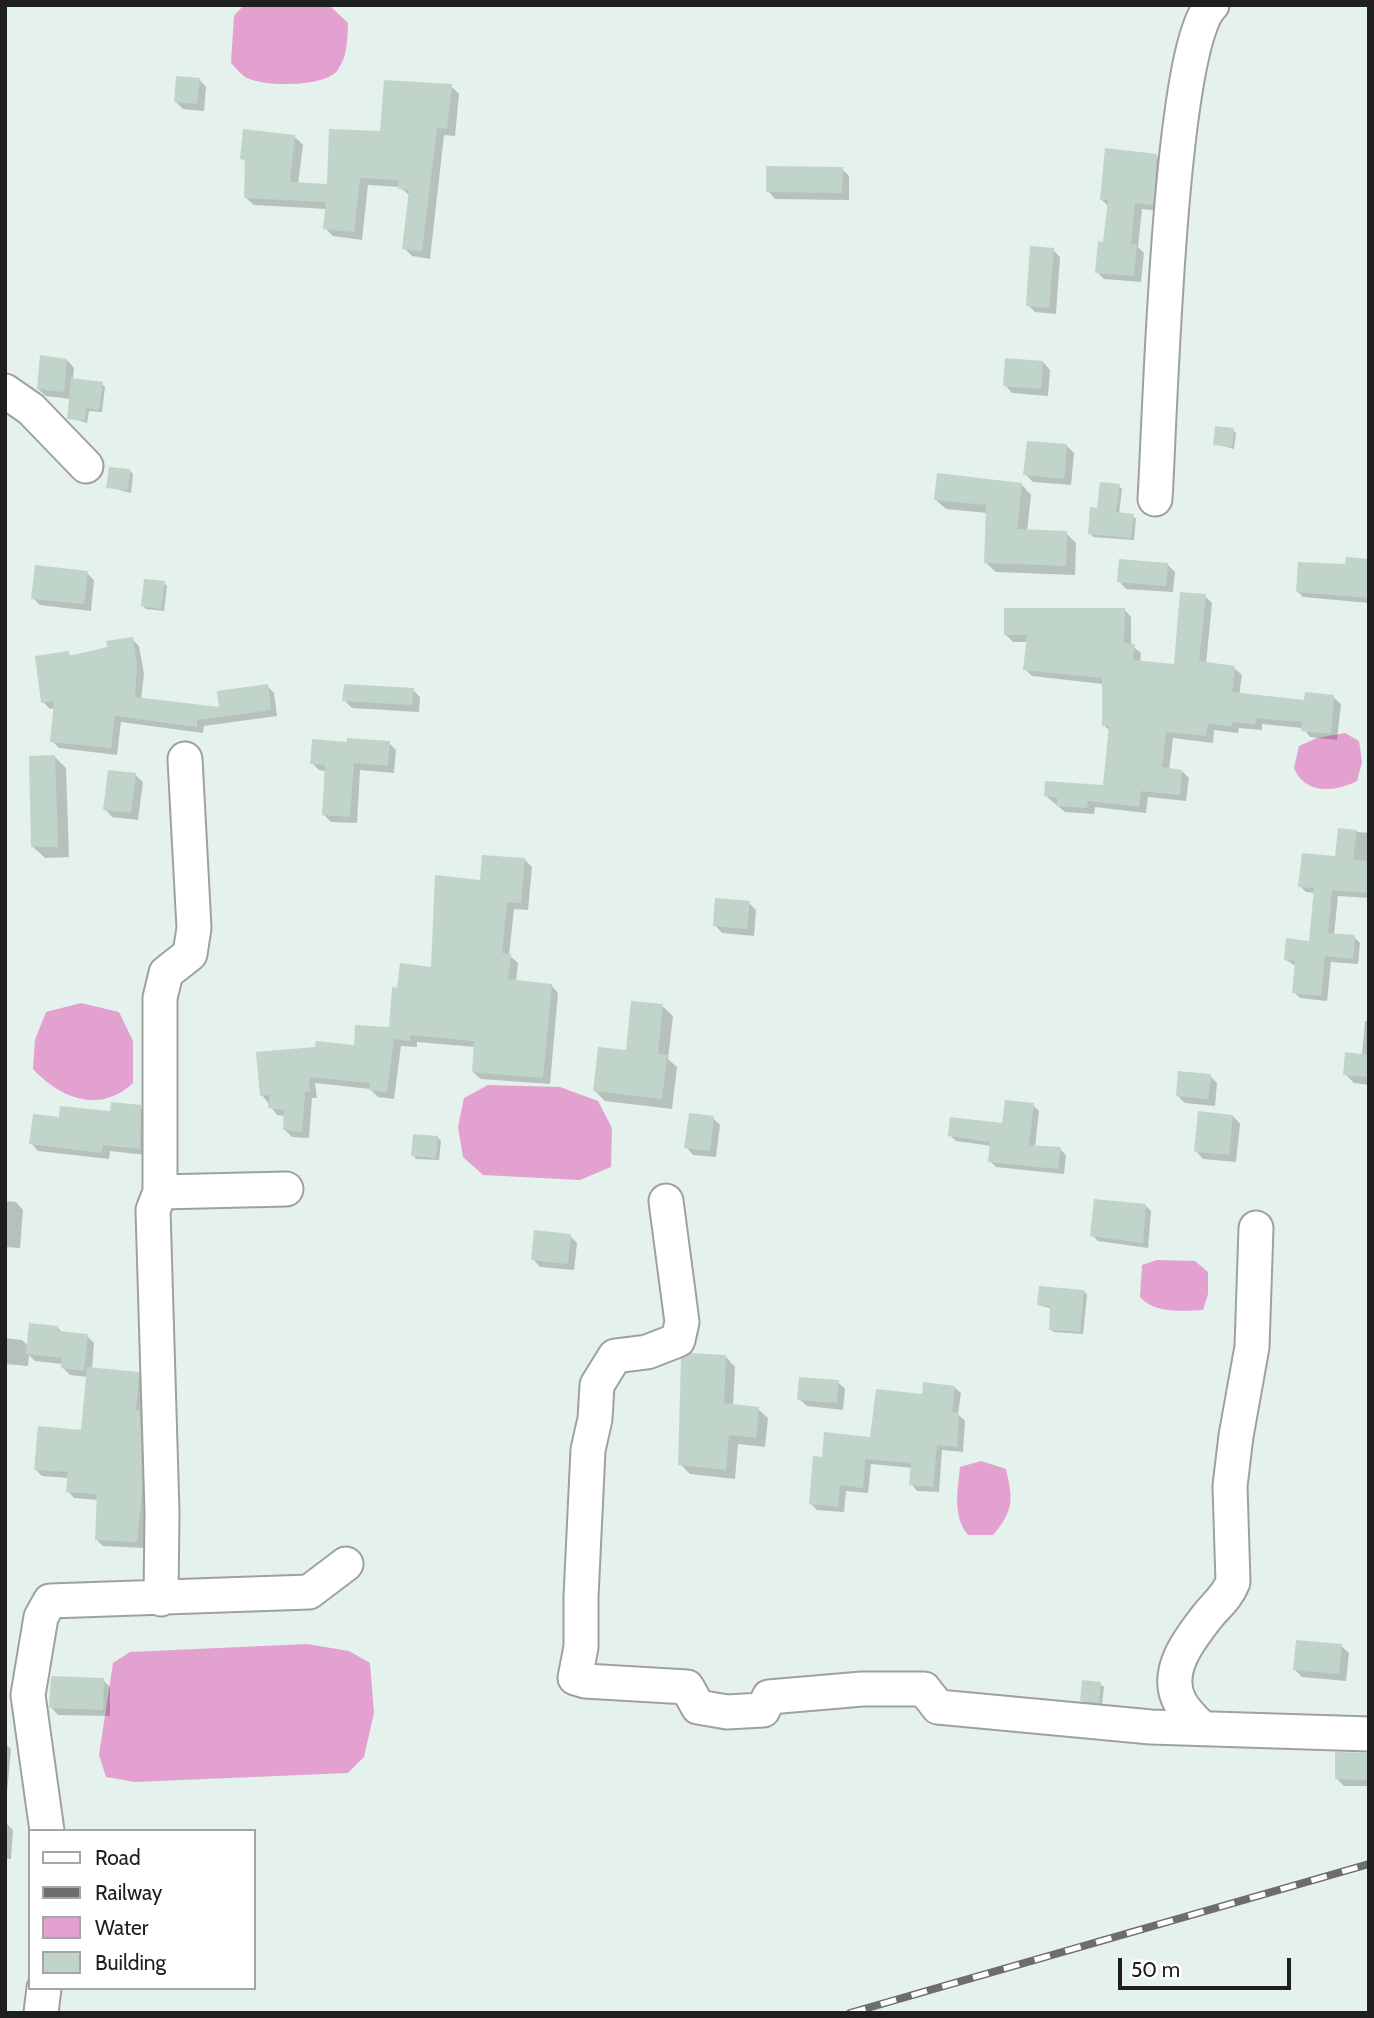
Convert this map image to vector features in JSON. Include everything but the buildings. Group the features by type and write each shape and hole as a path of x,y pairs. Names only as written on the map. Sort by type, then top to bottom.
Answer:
{"street":[{"path":"1155,499 1164,352 1166,241 1194,39 1212,5"},
{"path":"5,391 31,410 86,466"},
{"path":"161,1599 162,1512 153,1210 160,1192 160,998 166,973 190,954 194,928 185,760"},
{"path":"160,1192 286,1189"},
{"path":"666,1201 682,1322 678,1340 647,1352 615,1356 597,1385 595,1419 588,1450 580,1597 581,1647 575,1678 586,1681 687,1687 698,1707 727,1712 763,1710 769,1697 862,1689 924,1689 938,1707 1151,1727 1369,1734"},
{"path":"1202,1728 1181,1704 1175,1691 1177,1661 1210,1613 1229,1593 1233,1582 1230,1486 1252,1348 1256,1228"},
{"path":"47,1829 28,1695 41,1616 50,1601 309,1592 346,1564"},
{"path":"41,2013 44,1990"}],"water":[{"path":"244,5 329,5 348,23 345,54 341,65 330,76 308,83 267,83 245,77 231,63 234,16"},
{"path":"1345,733 1359,741 1362,762 1357,781 1349,785 1322,789 1313,787 1299,777 1294,768 1299,746 1317,738"},
{"path":"81,1003 119,1012 133,1041 133,1083 120,1093 107,1098 81,1099 68,1095 33,1069 35,1040 46,1012"},
{"path":"488,1085 560,1087 598,1101 612,1128 611,1167 580,1180 483,1175 463,1157 458,1127 464,1098"},
{"path":"1157,1260 1195,1261 1208,1272 1208,1294 1203,1310 1161,1309 1140,1297 1142,1265"},
{"path":"981,1461 1006,1469 1010,1504 1005,1519 993,1535 968,1535 958,1511 960,1467"},
{"path":"307,1644 349,1651 370,1663 374,1713 364,1757 348,1773 135,1782 106,1777 99,1755 113,1663 130,1652"}],"railway":[{"path":"850,2013 1369,1864"}]}
